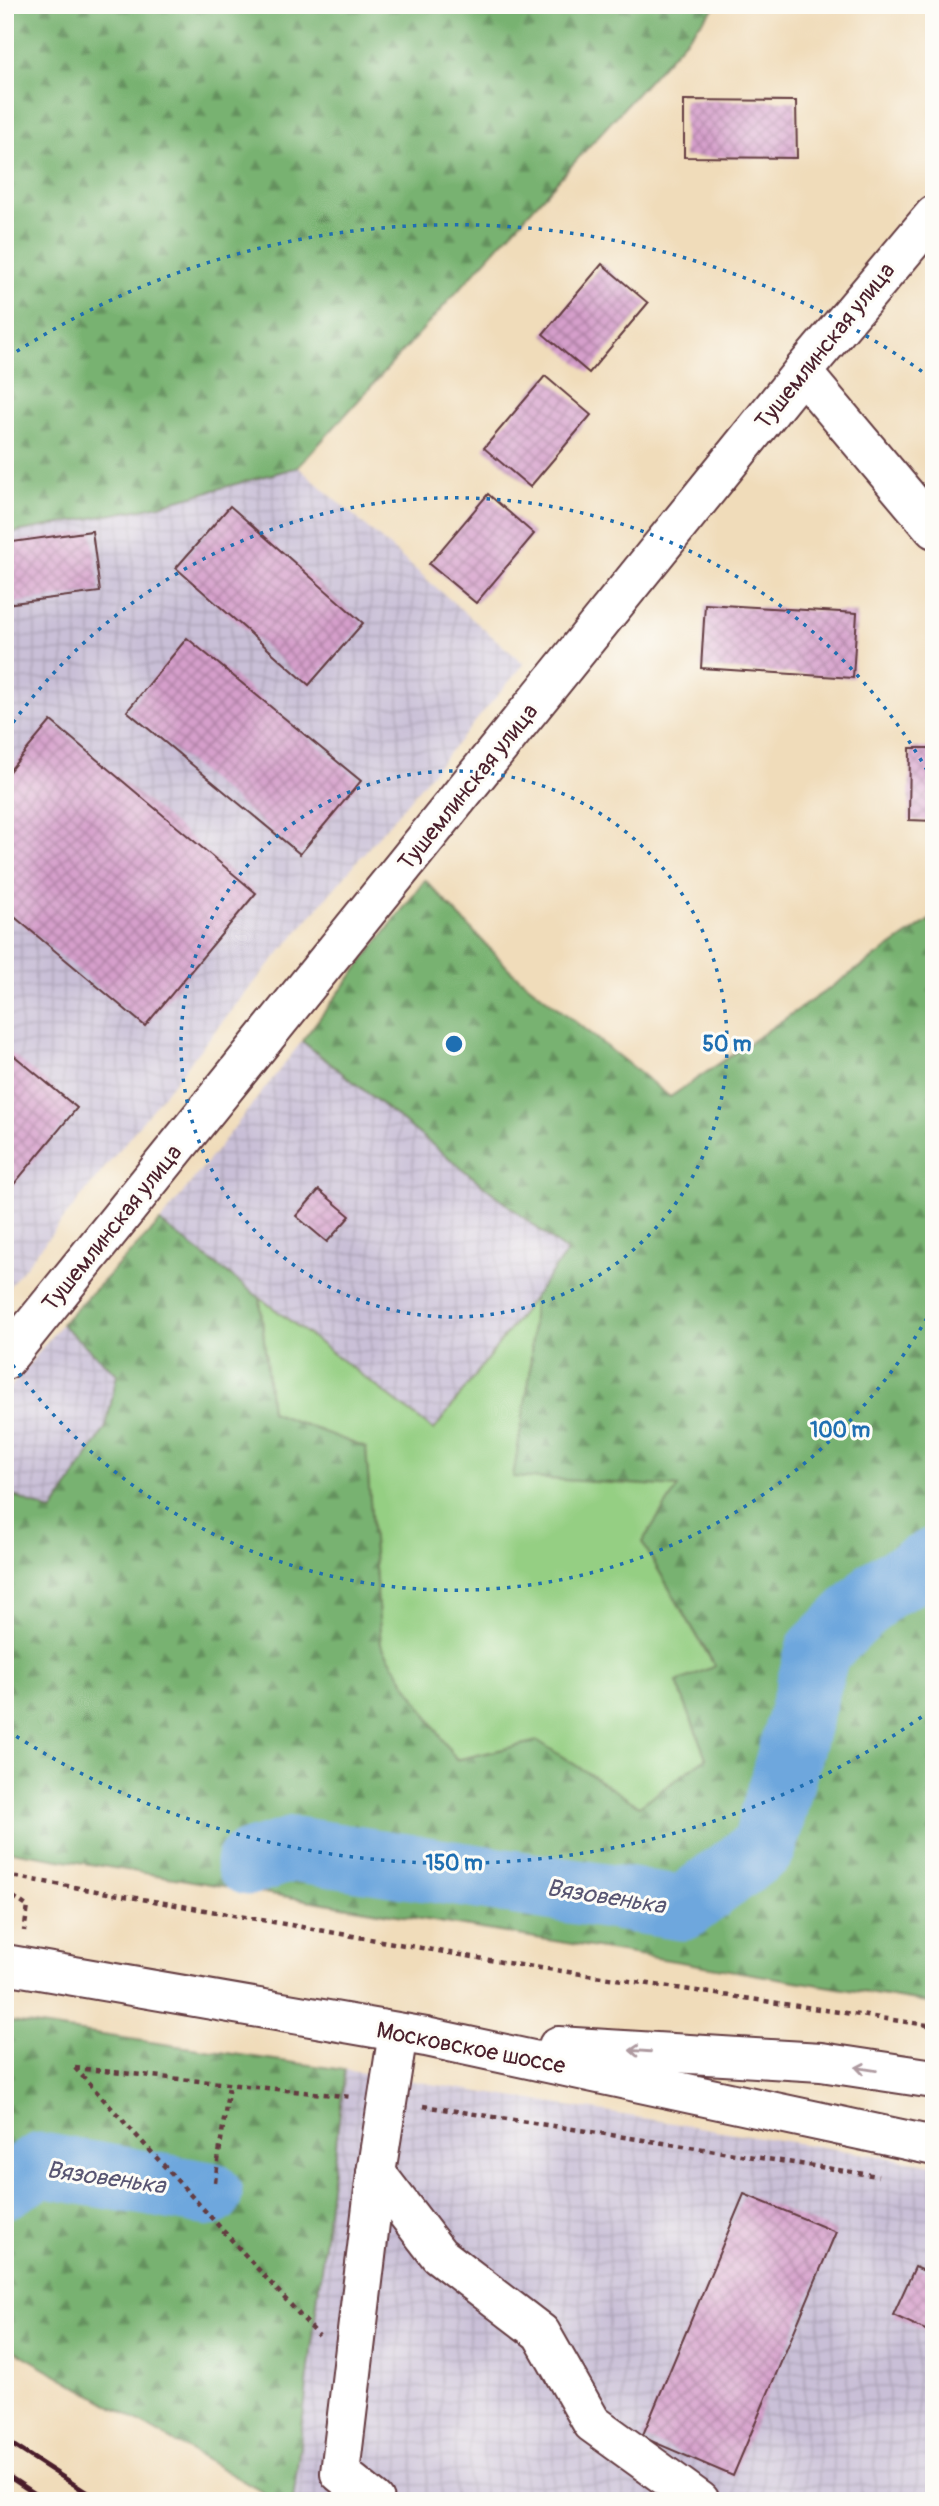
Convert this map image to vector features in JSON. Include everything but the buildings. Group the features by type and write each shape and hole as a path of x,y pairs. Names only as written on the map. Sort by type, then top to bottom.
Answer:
{"street":[{"name":"Тушемлинская улица","path":"5,1360 802,372 934,215"},
{"path":"802,372 934,529"},
{"name":"Московское шоссе","path":"5,1964 412,2035 934,2146"},
{"path":"374,2501 340,2473 386,2101 412,2035 821,2062 934,2079"},
{"path":"376,2173 439,2255 541,2333 592,2423 700,2501"}],"path":[{"path":"5,1875 506,1963 934,2026"},
{"path":"352,2373 75,2068 386,2101 879,2176"},
{"path":"215,2182 229,2085"}],"shaded area":[{"path":"298,467 524,664 239,1001 5,1292 5,534 152,507"},
{"path":"302,1041 567,1252 434,1431 160,1222"},
{"path":"61,1324 117,1374 106,1427 52,1513 5,1492 5,1394"},
{"path":"345,2070 934,2165 934,2501 293,2501"}],"green space":[{"path":"5,5 717,5 298,467 152,507 5,534"},
{"path":"425,880 510,970 670,1097 934,917 934,2004 5,1850 5,1492 52,1512 106,1427 117,1374 61,1324 160,1222 260,1298 271,1412 366,1448 381,1645 456,1760 538,1741 639,1806 706,1758 677,1682 715,1666 642,1542 678,1487 513,1477 530,1374 534,1297 567,1252 302,1041"},
{"path":"534,1297 530,1374 678,1487 642,1542 715,1667 677,1682 706,1758 639,1807 538,1741 456,1760 381,1645 366,1449 271,1412 260,1298 434,1430"},
{"path":"5,2021 345,2070 293,2501 278,2501 5,2345"}],"waterway":[{"name":"Вязовенька","path":"248,1863 294,1849 683,1908 764,1847 818,1651 880,1590 934,1560"},
{"name":"Вязовенька","path":"5,2186 41,2165 210,2194"}],"railway":[{"path":"5,2440 100,2501"},
{"path":"5,2474 46,2501"}]}
